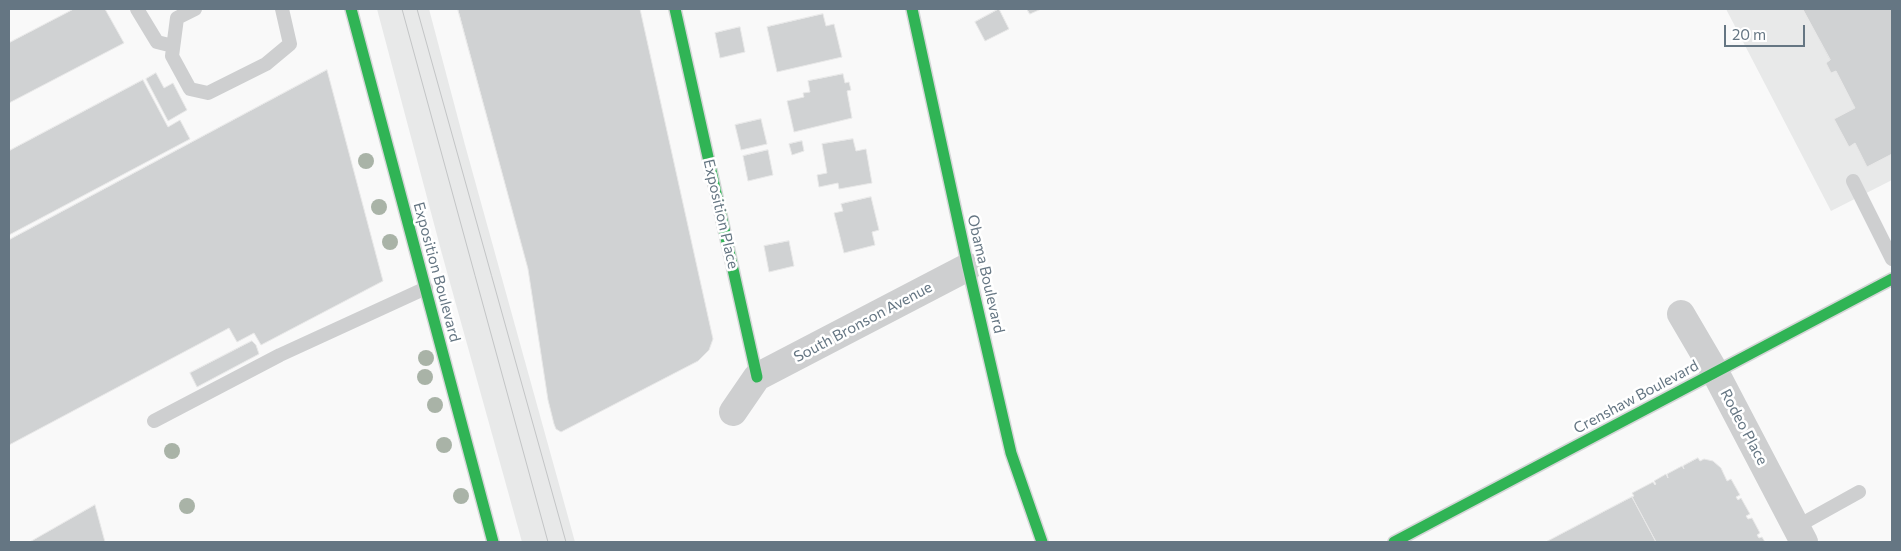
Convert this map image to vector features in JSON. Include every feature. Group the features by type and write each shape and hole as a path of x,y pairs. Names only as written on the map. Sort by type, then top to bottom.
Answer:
{"main road":[{"name":"Exposition Boulevard","path":"351,9 493,542"},
{"name":"Exposition Place","path":"675,9 758,377"},
{"name":"Obama Boulevard","path":"912,9 1011,453 1042,542"},
{"name":"Crenshaw Boulevard","path":"1394,542 1892,279"}],"street":[{"name":"South Bronson Avenue","path":"758,377 968,267"},
{"name":"Rodeo Place","path":"1681,314 1715,372 1800,535"},
{"path":"733,412 758,377"}],"lane":[{"path":"136,9 157,42 173,46"},
{"path":"195,9 177,18 172,56 190,89 208,93 266,64 290,44 282,9"},
{"path":"1853,181 1892,259"},
{"path":"154,421 280,355 426,288"},
{"path":"1800,535 1859,492"}],"shaded area":[{"path":"377,9 429,9 575,542 522,542 442,254"},
{"path":"1726,9 1892,9 1892,180 1831,211"}],"building":[{"path":"74,9 105,9 124,43 9,103 9,43"},
{"path":"458,9 640,9 713,339 709,350 698,361 561,432 556,429 548,400 528,269"},
{"path":"999,9 1009,29 985,41 975,22"},
{"path":"1027,9 1041,9 1030,14"},
{"path":"1803,9 1892,9 1892,154 1867,167 1855,143 1849,147 1834,119 1855,108 1836,71 1831,73 1826,63 1830,60"},
{"path":"823,14 826,26 834,24 842,57 777,72 767,27"},
{"path":"740,27 745,52 720,58 715,33"},
{"path":"327,70 383,281 261,345 254,333 237,342 229,328 9,445 9,240"},
{"path":"156,73 164,88 173,83 187,110 168,121 146,79"},
{"path":"843,74 845,83 849,82 851,90 847,91 852,118 794,132 787,101 804,97 803,93 810,92 808,81"},
{"path":"143,80 168,127 180,120 190,139 9,235 9,151"},
{"path":"761,119 767,144 741,150 735,125"},
{"path":"853,139 856,151 866,149 872,183 839,189 838,183 819,187 817,175 827,173 822,144"},
{"path":"802,141 804,151 792,155 789,144"},
{"path":"768,150 773,175 748,181 743,156"},
{"path":"871,197 879,230 872,232 875,245 844,253 834,213 843,211 841,204"},
{"path":"789,241 794,266 769,272 764,246"},
{"path":"252,341 256,345 259,354 197,387 190,373"},
{"path":"1698,458 1700,461 1704,459 1713,461 1721,468 1727,481 1731,479 1740,495 1736,497 1738,500 1741,498 1750,514 1746,516 1748,519 1752,518 1760,533 1757,535 1759,538 1762,537 1765,542 1656,542 1632,497 1634,496 1632,493 1653,482 1655,485 1654,481 1666,474 1668,478 1667,474 1682,466 1684,469 1683,466"},
{"path":"1632,497 1656,542 1546,542"},
{"path":"95,505 105,542 30,542"}],"tram line":[{"path":"402,9 548,542"},
{"path":"417,9 566,542"}],"traffic: fast":[{"path":"351,9 493,542"},
{"path":"675,9 757,377"},
{"path":"912,9 1011,453 1042,542"},
{"path":"1394,542 1892,279"}]}
